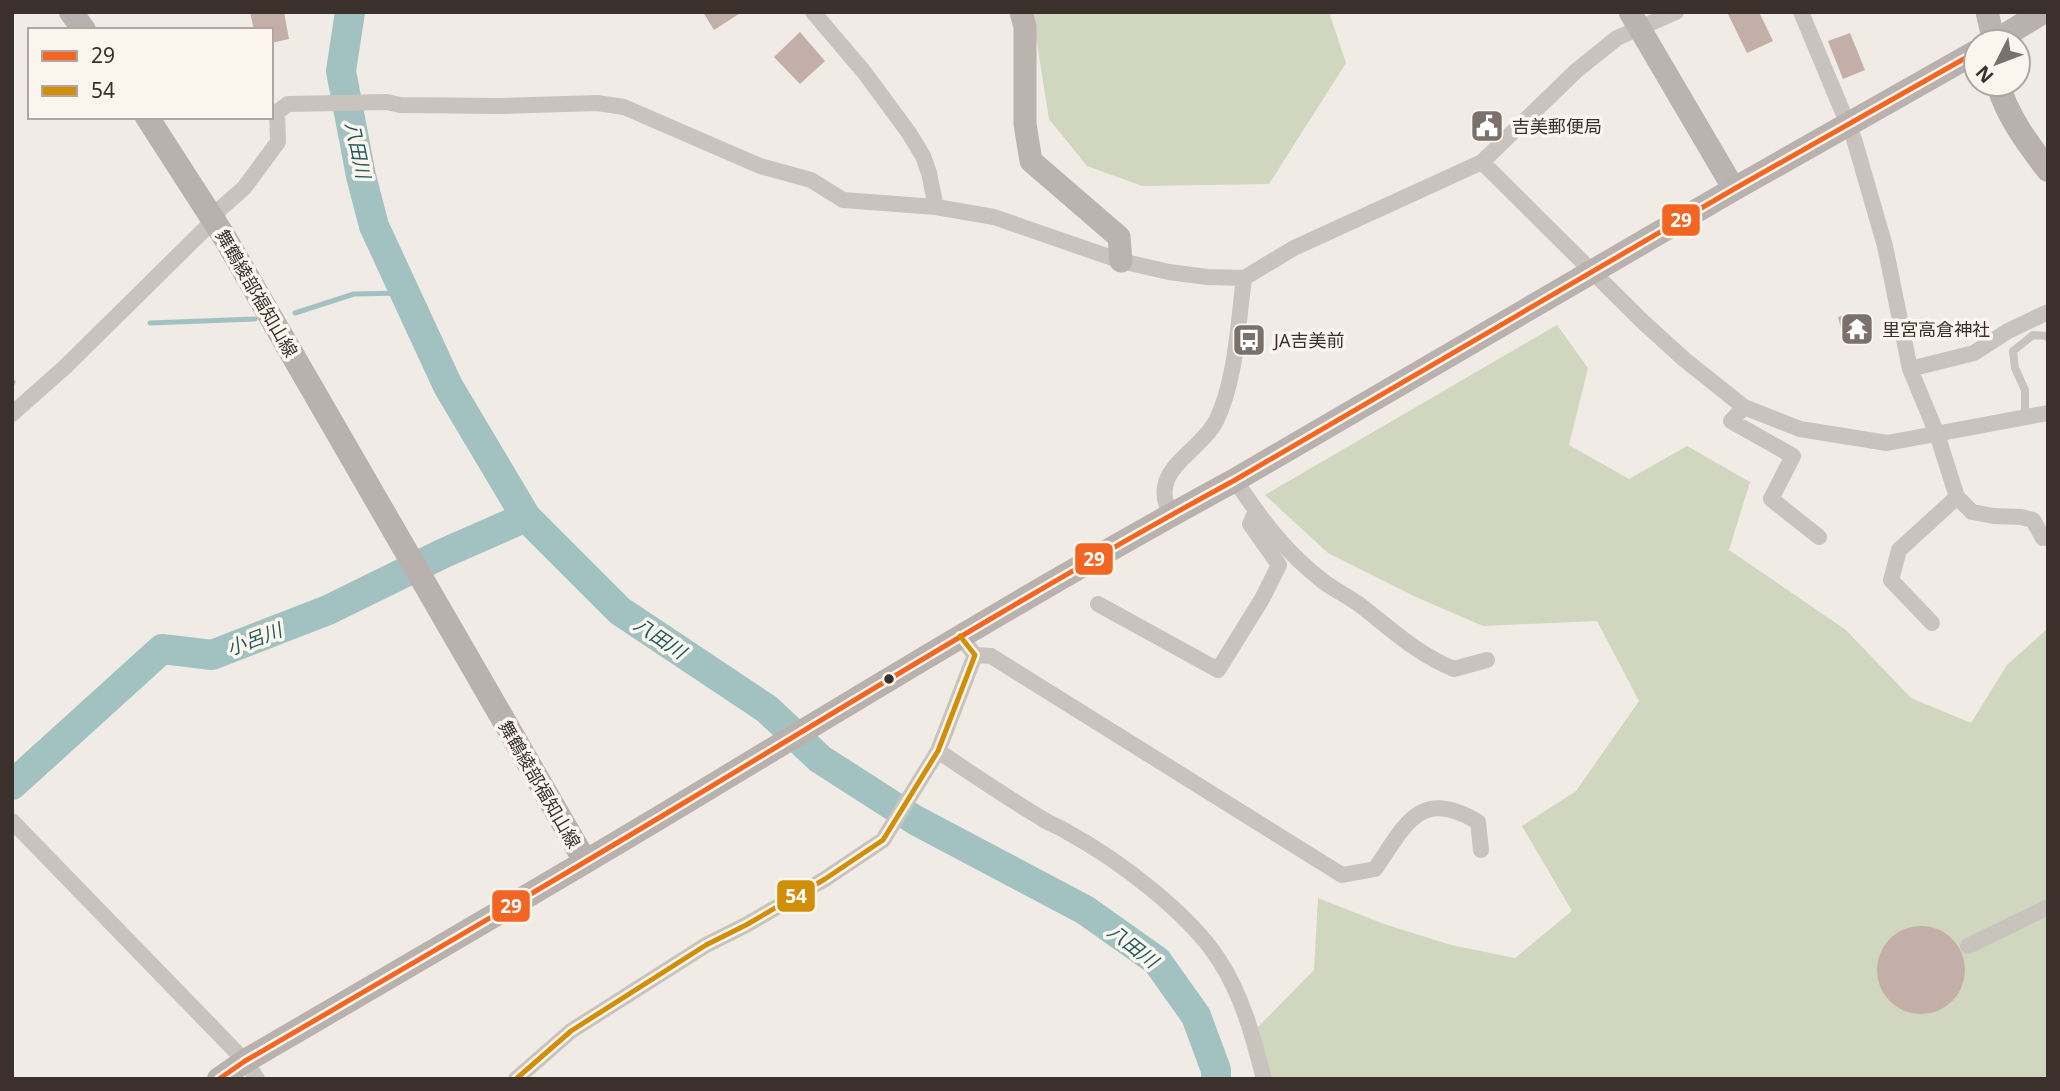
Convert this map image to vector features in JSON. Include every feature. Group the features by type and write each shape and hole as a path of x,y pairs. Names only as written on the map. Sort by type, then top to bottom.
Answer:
{"main road":[{"path":"71,12 83,28"},
{"path":"2017,28 2043,12"},
{"name":"舞鶴綾部福知山線","path":"148,119 214,220 585,861 847,705 967,646 1171,515 1962,60"},
{"path":"2002,98 2032,149 2048,170"},
{"path":"219,1079 251,1070 468,931 585,861"}],"street":[{"path":"813,12 864,72 909,132 929,173 936,207"},
{"path":"1021,12 1025,27 1025,124 1031,161 1119,237 1121,261"},
{"path":"12,414 65,367 214,220 220,209 244,188 278,142 274,112 288,103 387,102 400,105 500,106 597,103 624,107 760,166 811,180 843,200 936,207 993,217 1121,261 1169,272 1244,278 1294,248 1482,162 1576,71 1635,21 1676,12"},
{"path":"1801,12 1854,139 1885,246 1910,369 1937,434 1957,497 1972,512 2033,520 2043,538"},
{"path":"1635,21 1734,189"},
{"path":"1482,162 1685,360 1744,407 1800,429 1887,443 2048,412"},
{"path":"1171,515 1166,505 1164,490 1168,475 1215,423 1232,373 1244,278"},
{"path":"1910,369 1974,353 2008,331 2048,312"},
{"path":"1744,407 1731,421 1793,456 1771,499 1819,537"},
{"path":"1235,480 1255,511 1288,549 1323,581 1359,604 1395,635 1419,652 1454,669 1487,660"},
{"path":"1932,623 1891,579 1899,550 1957,497"},
{"path":"1098,604 1218,670 1262,599 1279,565 1250,524 1255,511"},
{"path":"516,1079 571,1031 706,945 802,892 883,840 938,751 967,646 991,656 1342,875 1376,869 1400,833 1421,811 1438,806 1463,813 1478,822 1482,850"},
{"path":"938,751 1034,814 1109,858 1151,889 1197,932 1218,958 1241,1000 1264,1079"},
{"path":"12,821 251,1070"},
{"path":"1968,946 2048,907"}],"lane":[{"path":"2025,417 2025,390 2015,368 2013,351 2033,335 2048,338"}],"green space":[{"path":"1032,12 1333,12 1330,15 1346,63 1269,184 1142,186 1087,166 1049,119"},
{"path":"1557,325 1588,368 1569,445 1629,479 1687,446 1750,482 1729,550 1846,630 1911,698 1971,723 2007,665 2048,628 2048,1079 1269,1079 1252,1033 1314,970 1318,898 1384,924 1451,945 1515,958 1572,911 1522,826 1576,791 1639,701 1597,621 1483,626 1416,597 1328,553 1265,495"}],"building":[{"path":"250,12 284,12 289,39 273,43 273,28 254,28"},
{"path":"703,12 742,12 714,30"},
{"path":"1727,12 1759,12 1773,41 1747,53"},
{"path":"800,32 825,61 800,84 774,57"},
{"path":"1850,33 1865,70 1843,79 1828,41"},
{"path":"1853,313 1859,335 1844,339 1838,317"},
{"path":"1921,926 1946,933 1958,945 1965,970 1958,995 1946,1007 1921,1014 1896,1007 1884,995 1877,970 1884,945 1896,933"}],"waterway":[{"name":"八田川","path":"350,12 341,71 361,176 374,226 448,386 526,517 620,611 767,709 820,759 915,820 1085,910 1157,961 1196,1016 1216,1070 1216,1079"},
{"path":"295,313 354,294 405,293"},
{"path":"150,323 255,319"},
{"name":"小呂川","path":"12,785 162,649 212,655 328,610 444,553 526,517"}],"transit line":[{"name":"29","path":"219,1079 245,1061 577,867 1028,597 1962,60"},
{"name":"54","path":"516,1079 571,1031 706,945 825,879 883,840 938,751 975,655 960,636"}],"place":[{"name":"吉美郵便局","path":"1487,126"},
{"name":"里宮高倉神社","path":"1857,329"},
{"name":"JA吉美前","path":"1249,340"}]}
